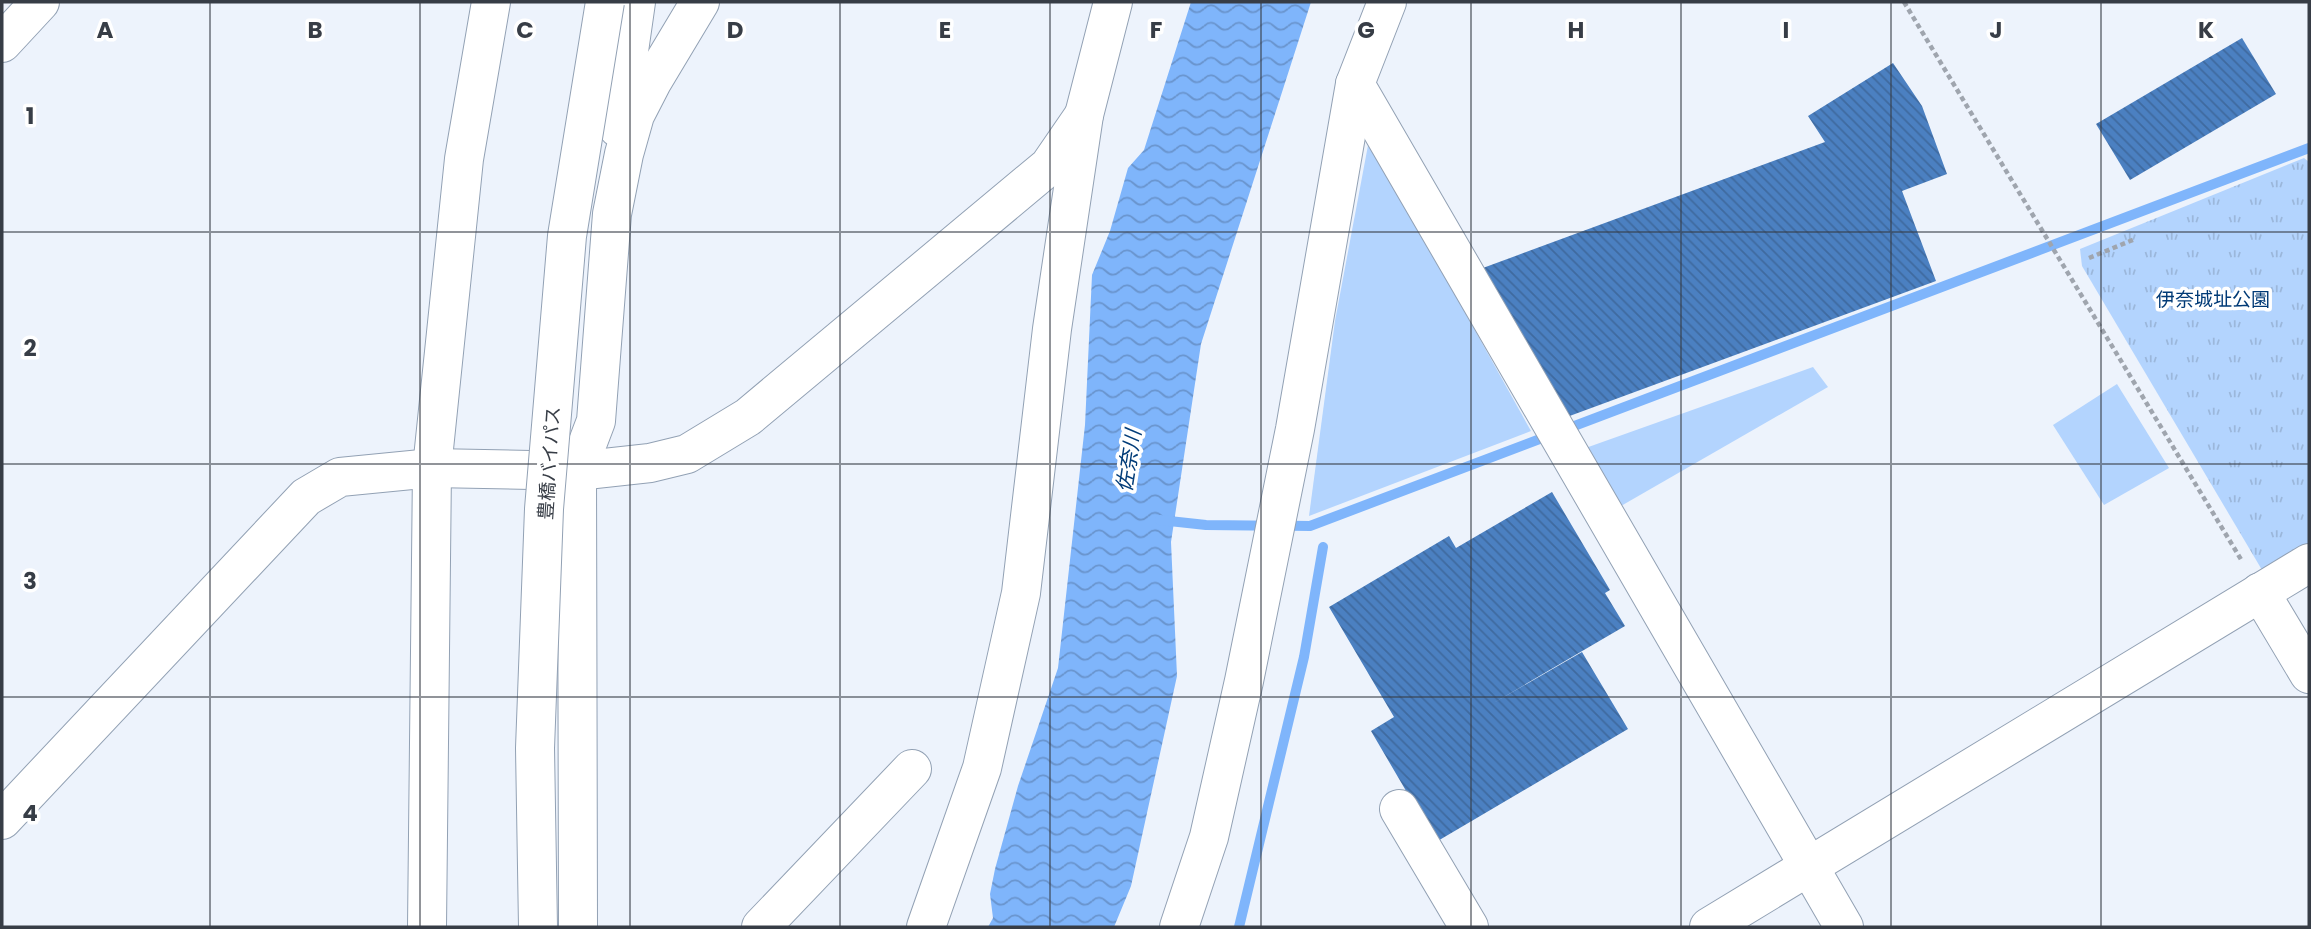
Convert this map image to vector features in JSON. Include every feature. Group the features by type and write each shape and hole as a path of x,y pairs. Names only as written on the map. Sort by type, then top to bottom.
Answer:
{"main road":[{"path":"2,43 40,2"},
{"path":"427,927 432,468 464,159 491,2"},
{"name":"豊橋バイパス","path":"517,927 515,747 523,510 546,234 582,2"},
{"name":"豊橋バイパス","path":"538,927 535,748 544,509 567,236 605,2"},
{"path":"578,927 577,471 596,421 620,106 636,2"},
{"path":"612,215 635,115 700,2"},
{"path":"926,927 982,768 1021,593 1052,329 1084,114 1113,2"},
{"path":"1179,927 1209,836 1244,681 1294,429 1355,84 1387,2"},
{"path":"1355,84 1844,927"},
{"path":"2,820 306,497 326,482 340,477 432,468 577,471 650,463 687,454 748,417 1049,166 1084,114"},
{"path":"1709,927 2309,563"},
{"path":"2260,592 2309,674"},
{"path":"761,927 912,768"},
{"path":"1399,809 1469,927"}],"path":[{"path":"1904,2 2260,592"},
{"path":"2090,258 2135,239"}],"green space":[{"path":"1369,140 1531,431 1309,516 1335,321"},
{"name":"伊奈城址公園","path":"2304,158 2309,162 2309,543 2262,570 2082,266 2080,249"},
{"path":"1813,367 1828,387 1614,510 1580,450"},
{"path":"2117,384 2169,468 2104,505 2053,425"}],"water":[{"name":"佐奈川","path":"1191,2 1311,2 1201,344 1171,542 1177,676 1131,886 1114,927 988,927 993,918 990,894 995,869 1018,786 1058,668 1085,425 1092,275 1110,231 1128,168 1144,150"}],"building":[{"path":"2242,38 2276,94 2130,180 2096,124"},
{"path":"1893,63 1922,106 1947,174 1902,191 1936,281 1556,421 1472,272 1825,142 1808,116"},
{"path":"1552,492 1610,590 1605,593 1625,626 1490,705 1582,652 1628,729 1436,842 1371,731 1394,717 1329,607 1449,536 1456,548"}],"waterway":[{"path":"1160,520 1206,525 1310,526 2309,148"},
{"path":"1239,927 1304,657 1323,547"}]}
